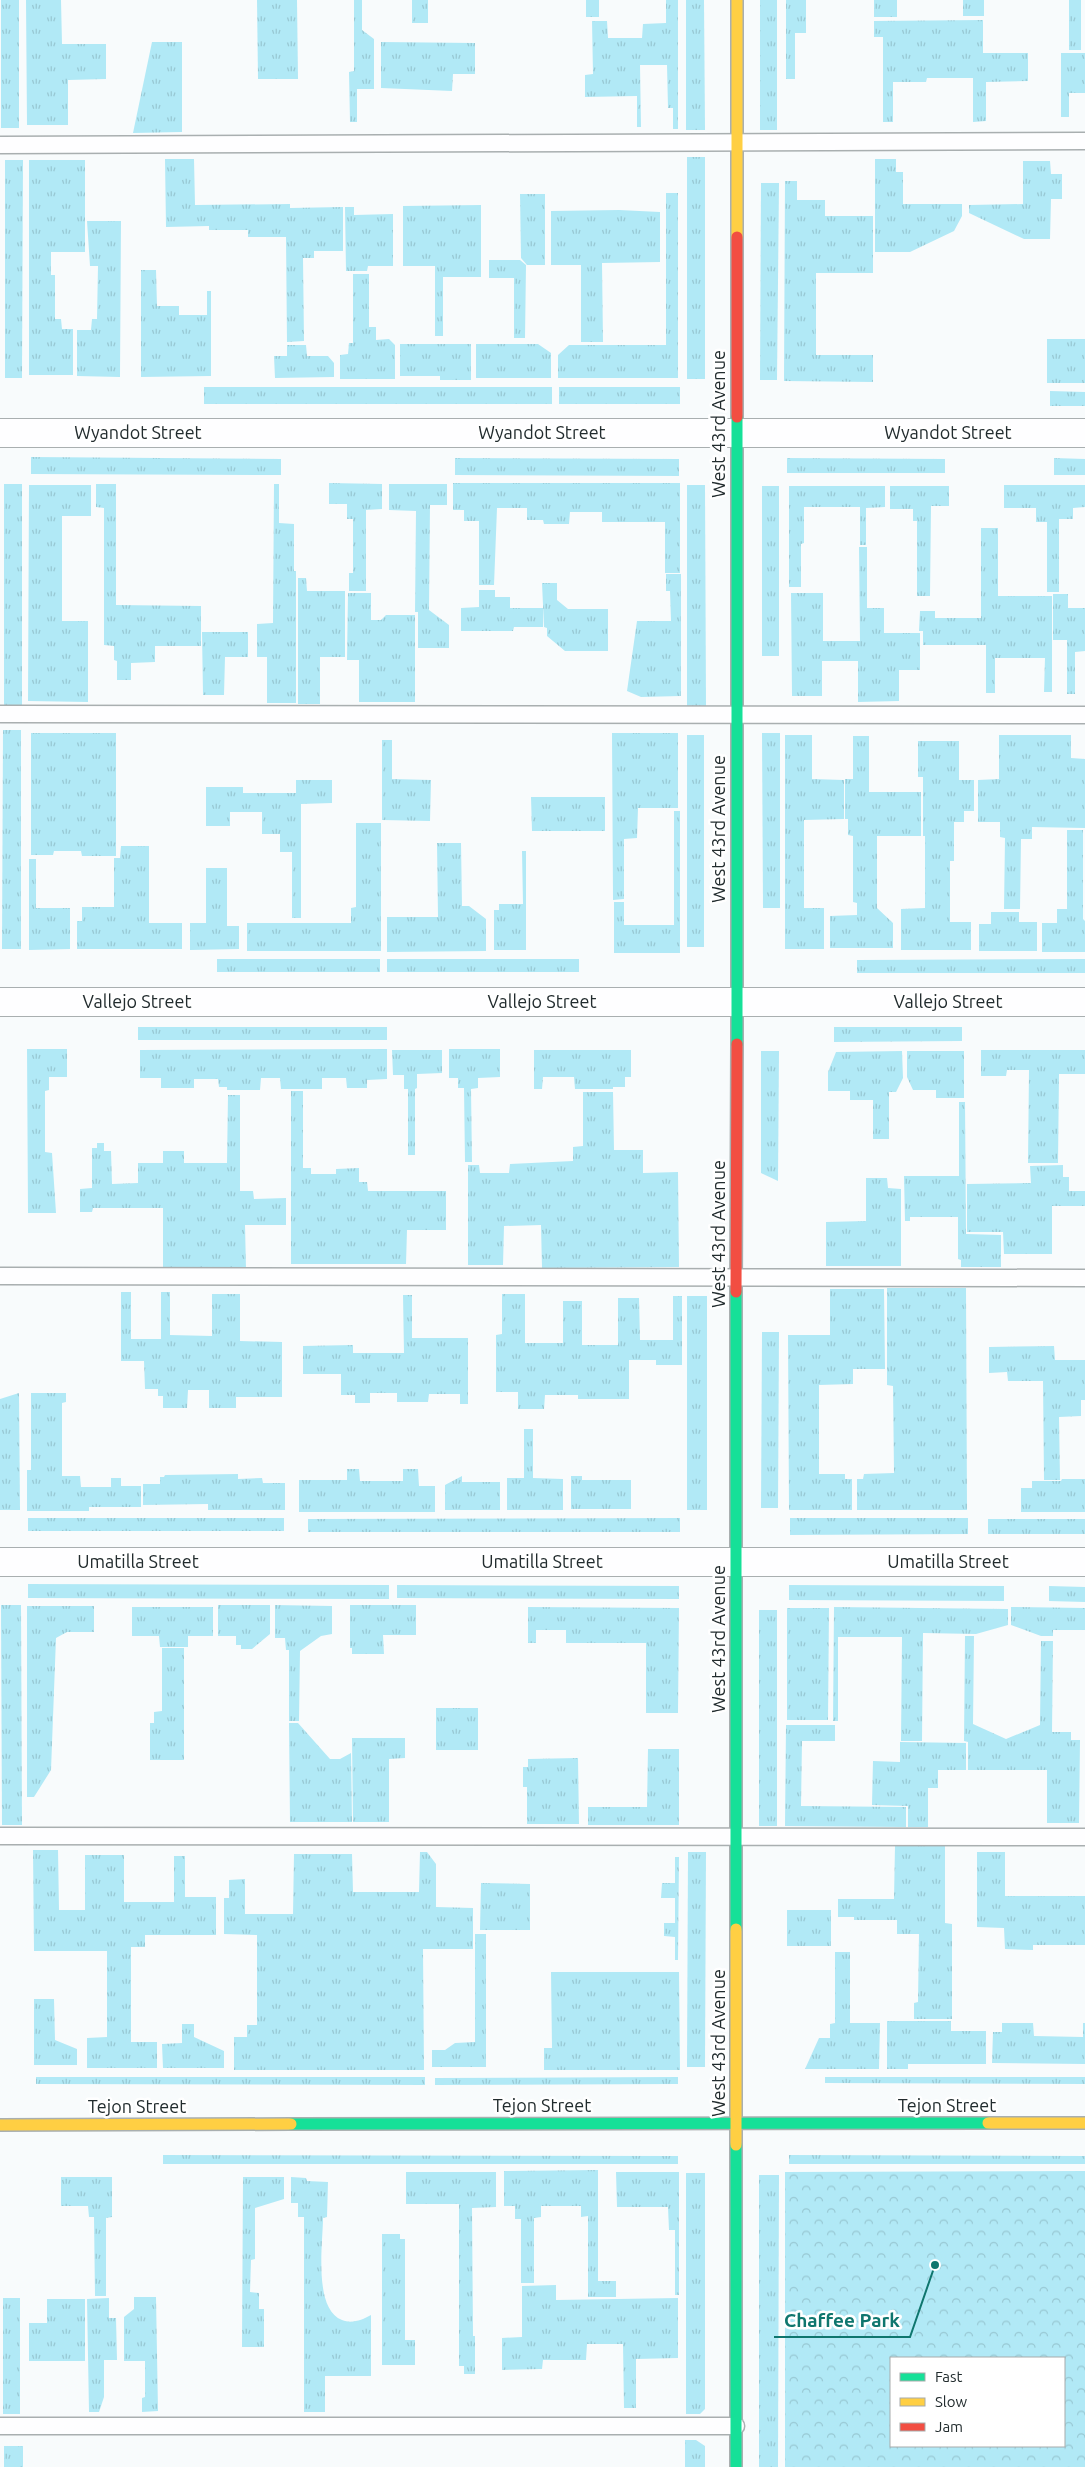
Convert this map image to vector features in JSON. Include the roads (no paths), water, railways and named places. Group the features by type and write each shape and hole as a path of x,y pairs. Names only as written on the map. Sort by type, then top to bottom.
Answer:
{"street":[{"name":"West 43rd Avenue","path":"736,2467 737,0"},
{"name":"Wyandot Street","path":"0,433 1085,433"},
{"name":"Vallejo Street","path":"0,1002 1085,1002"},
{"name":"Umatilla Street","path":"0,1562 1085,1562"},
{"name":"Tejon Street","path":"0,2125 1085,2123"}],"lane":[{"path":"0,145 1085,141"},
{"path":"0,714 1085,715"},
{"path":"0,1276 1085,1278"},
{"path":"0,1836 1085,1837"},
{"path":"0,2426 736,2426"}],"place":[{"name":"Chaffee Park","path":"935,2265"}]}
